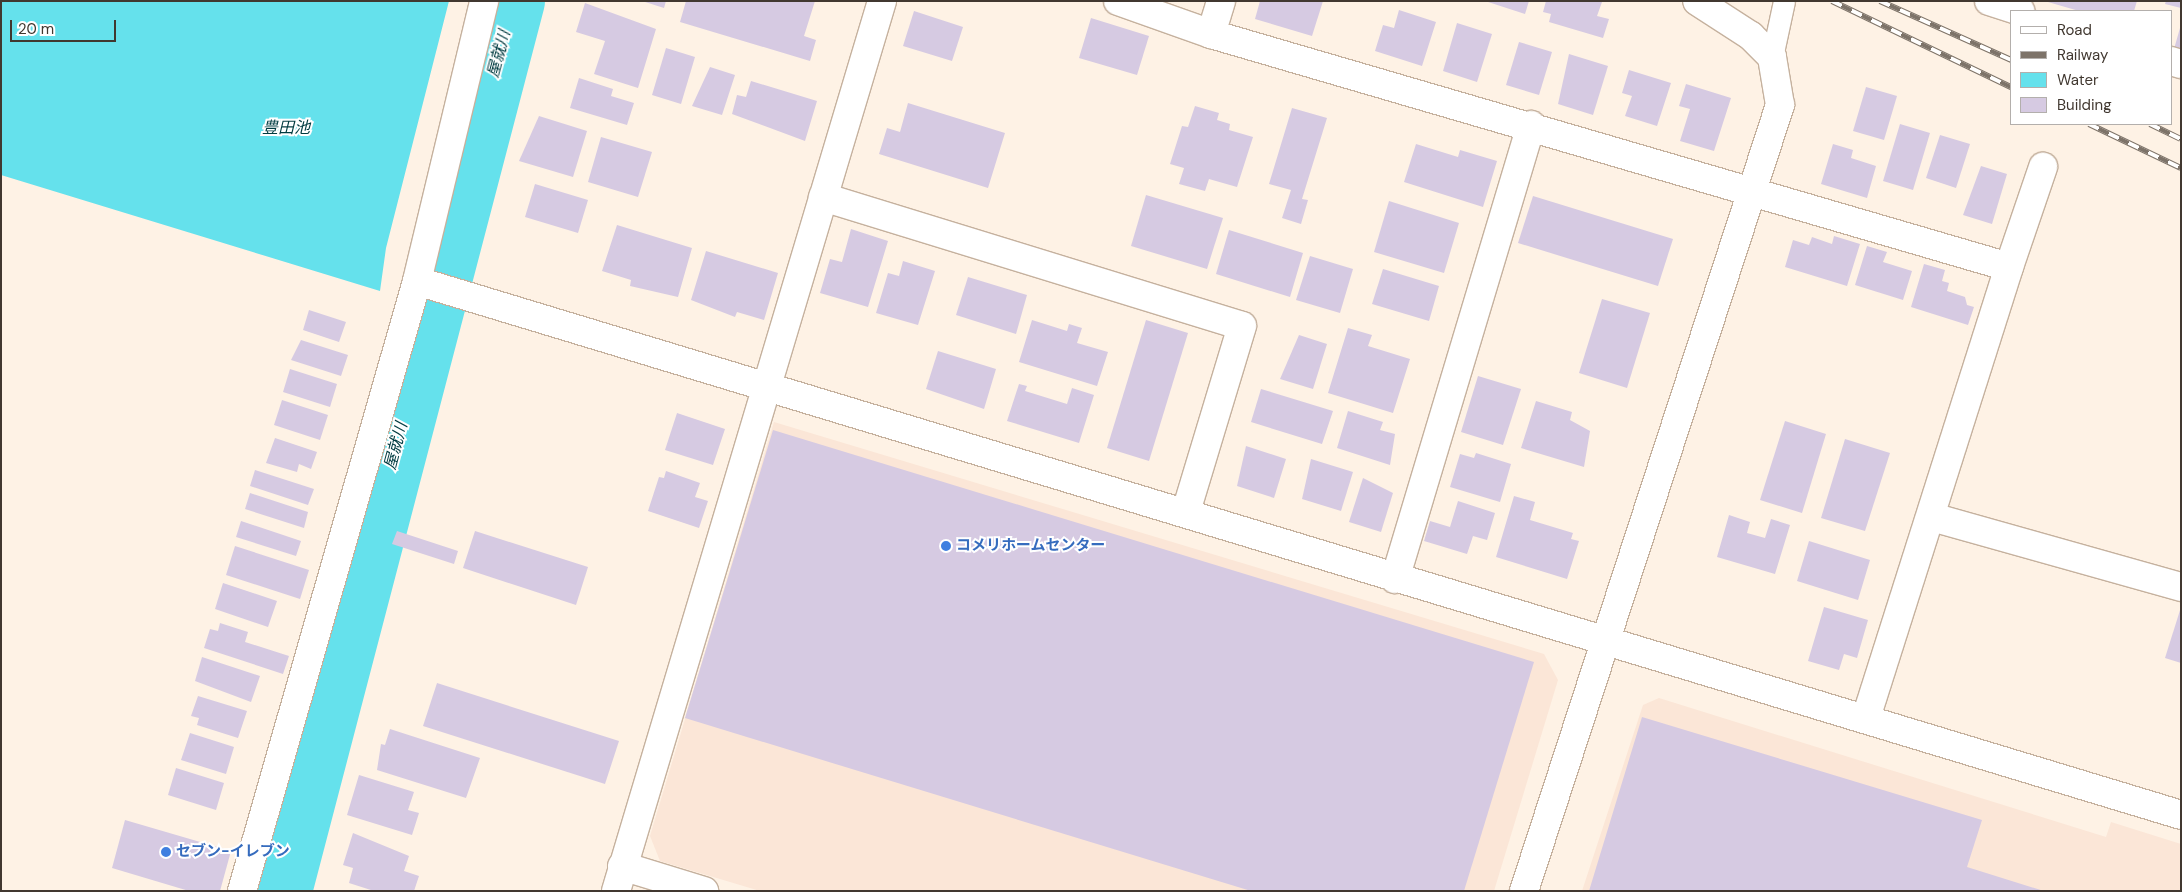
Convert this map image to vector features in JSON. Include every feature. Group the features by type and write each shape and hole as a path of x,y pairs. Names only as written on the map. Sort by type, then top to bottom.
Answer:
{"street":[{"path":"242,891 416,282 484,1"},
{"path":"704,891 619,878 764,388 882,1"},
{"path":"1118,1 1211,34 1754,190 2009,267"},
{"path":"1211,34 1221,1"},
{"path":"1524,891 1608,641 1780,106 1772,57 1751,36 1697,1"},
{"path":"1989,1 2017,10"},
{"path":"1395,579 1531,125"},
{"path":"1866,718 1932,517 2009,267 2043,167"},
{"path":"823,197 1242,326 1186,512"},
{"path":"416,282 764,388 1186,512 1395,579 1866,718 2181,815"},
{"path":"1932,517 2181,587"}],"lane":[{"path":"1772,57 1784,1"}],"shaded area":[{"name":"コメリホームセンター","path":"774,422 1544,654 1558,680 1494,891 760,891 660,861 650,836"},
{"path":"1659,698 2106,837 2111,822 2181,844 2181,891 1582,891 1643,705"}],"water":[{"name":"豊田池","path":"1,1 449,1 386,248 380,291 1,175"}],"building":[{"path":"642,1 666,1 664,8"},
{"path":"686,1 815,1 804,36 816,40 810,61 680,22"},
{"path":"1260,1 1323,1 1312,36 1255,19"},
{"path":"1485,1 1529,1 1525,14"},
{"path":"1546,1 1602,2 1597,16 1609,19 1603,38 1549,22 1551,14 1543,12"},
{"path":"2137,1 2134,10 2076,10 2048,2"},
{"path":"2166,1 2181,1 2181,8 2165,4"},
{"path":"585,3 656,29 638,88 594,74 605,41 576,32"},
{"path":"1399,10 1436,22 1422,66 1375,51 1383,25 1394,28"},
{"path":"914,11 963,27 952,61 903,46"},
{"path":"1091,18 1149,36 1137,75 1079,58"},
{"path":"1457,23 1492,34 1477,82 1443,71"},
{"path":"2181,28 2181,51 2174,49"},
{"path":"1519,42 1552,52 1539,95 1506,85"},
{"path":"666,48 695,57 681,104 652,95"},
{"path":"1569,54 1608,66 1593,115 1558,104"},
{"path":"710,67 735,75 722,115 692,106"},
{"path":"1629,70 1671,83 1657,126 1625,116 1632,96 1622,93"},
{"path":"579,78 613,89 611,96 634,103 627,125 570,108"},
{"path":"751,81 817,101 805,141 732,114 737,95 746,97"},
{"path":"1686,84 1731,98 1714,151 1680,141 1690,109 1679,106"},
{"path":"1866,87 1897,96 1884,140 1853,131"},
{"path":"908,103 1005,133 988,188 879,154 887,128 900,132"},
{"path":"1195,106 1219,113 1217,120 1230,124 1229,130 1253,137 1237,187 1209,179 1205,191 1179,184 1184,168 1170,164 1182,126 1188,127"},
{"path":"1292,108 1327,118 1302,199 1308,200 1301,224 1282,218 1291,190 1269,184"},
{"path":"539,116 587,131 573,177 519,161"},
{"path":"1900,124 1930,133 1913,190 1883,181"},
{"path":"1940,135 1970,144 1956,188 1926,178"},
{"path":"601,137 652,152 638,197 588,182"},
{"path":"1416,144 1458,157 1460,150 1497,161 1483,207 1404,182"},
{"path":"1833,144 1853,150 1851,158 1876,166 1867,198 1821,184"},
{"path":"1981,166 2007,174 1992,224 1963,215"},
{"path":"535,184 588,200 578,233 525,217"},
{"path":"1146,195 1223,218 1207,269 1131,246"},
{"path":"1533,196 1673,239 1658,286 1518,243"},
{"path":"1389,201 1459,223 1444,273 1374,252"},
{"path":"617,225 692,248 678,297 630,286 631,280 602,271"},
{"path":"851,229 888,241 868,307 820,293 830,259 842,262"},
{"path":"1229,230 1303,253 1290,297 1216,274"},
{"path":"1834,236 1860,244 1847,286 1785,267 1793,240 1809,245 1812,237 1832,244"},
{"path":"1867,246 1887,252 1883,262 1912,271 1903,300 1855,285"},
{"path":"706,251 778,273 764,320 737,312 735,317 691,300"},
{"path":"1310,256 1353,269 1340,313 1296,300"},
{"path":"903,261 935,271 918,325 876,313 888,273 899,276"},
{"path":"1924,264 1945,270 1942,281 1949,283 1947,291 1965,297 1967,305 1974,307 1968,325 1911,307"},
{"path":"1383,269 1439,286 1429,321 1372,304"},
{"path":"968,277 1027,295 1016,334 956,315"},
{"path":"1602,299 1650,313 1627,388 1579,373"},
{"path":"309,310 346,322 339,342 303,330"},
{"path":"1032,320 1067,331 1069,324 1082,328 1077,343 1108,352 1097,386 1019,362"},
{"path":"1146,320 1188,333 1149,461 1107,448"},
{"path":"1348,328 1372,335 1368,346 1410,359 1393,413 1328,393"},
{"path":"1299,335 1327,344 1313,389 1280,379"},
{"path":"301,340 348,355 341,376 291,360"},
{"path":"938,351 996,369 984,409 926,389"},
{"path":"290,369 337,384 330,407 283,392"},
{"path":"1478,376 1521,389 1503,445 1461,432"},
{"path":"1019,384 1027,386 1025,391 1067,404 1072,388 1094,395 1079,443 1007,421"},
{"path":"1261,389 1333,411 1322,444 1251,422"},
{"path":"282,400 328,415 320,440 274,425"},
{"path":"1536,401 1572,412 1570,420 1590,431 1584,467 1521,448"},
{"path":"1348,411 1383,422 1380,430 1395,434 1390,465 1337,448"},
{"path":"677,413 725,429 713,465 665,450"},
{"path":"1785,421 1826,434 1802,513 1760,500"},
{"name":"コメリホームセンター","path":"773,430 1534,662 1464,891 1251,891 685,718"},
{"path":"275,438 317,452 311,469 299,464 297,472 266,463"},
{"path":"1845,439 1890,453 1865,531 1821,518"},
{"path":"1246,446 1286,459 1274,498 1237,486"},
{"path":"1476,453 1511,464 1500,502 1450,487 1460,454 1474,458"},
{"path":"1311,459 1353,472 1341,511 1302,499"},
{"path":"255,470 314,489 308,505 250,486"},
{"path":"666,471 700,483 695,497 708,501 699,528 648,511 659,477 664,478"},
{"path":"1363,478 1393,493 1381,532 1349,522"},
{"path":"250,493 308,512 304,528 245,509"},
{"path":"1514,496 1535,502 1530,520 1573,533 1571,539 1579,541 1567,579 1496,557"},
{"path":"1458,501 1495,513 1487,540 1473,536 1467,554 1424,541 1430,521 1450,527"},
{"path":"1729,515 1750,522 1747,533 1765,538 1771,519 1790,525 1775,574 1717,557"},
{"path":"241,521 301,541 296,556 236,537"},
{"path":"397,531 458,551 454,564 392,544"},
{"path":"475,531 588,567 576,605 463,568"},
{"path":"1809,541 1870,560 1858,600 1797,581"},
{"path":"235,546 309,570 300,599 226,575"},
{"path":"223,583 277,601 268,627 215,609"},
{"path":"1824,607 1868,620 1857,658 1844,654 1839,670 1808,661"},
{"path":"2181,607 2181,663 2165,658"},
{"path":"220,623 248,632 245,642 289,656 283,674 204,648 210,629 218,631"},
{"path":"202,657 260,676 251,702 195,681"},
{"path":"437,683 619,741 605,784 423,726"},
{"path":"198,696 247,711 238,738 197,725 199,718 191,716"},
{"path":"1642,717 1982,820 1967,867 2044,891 1589,891"},
{"path":"390,729 480,758 466,798 377,770 381,744 385,745"},
{"path":"190,733 234,747 226,774 181,760"},
{"path":"176,768 224,783 216,810 168,795"},
{"path":"359,775 414,792 408,810 419,813 412,835 347,815"},
{"path":"125,820 231,851 220,891 189,891 112,868"},
{"path":"353,833 409,856 404,871 419,876 414,891 374,891 349,883 353,868 343,865"}],"waterway":[{"name":"屋就川","path":"280,891 513,1"}],"railway":[{"path":"1832,1 2010,87"},
{"path":"1880,1 2010,60"},
{"path":"2091,125 2181,168"},
{"path":"2152,125 2181,139"}],"place":[{"name":"コメリホームセンター","path":"946,546"},
{"name":"セブン-イレブン","path":"166,852"}]}
